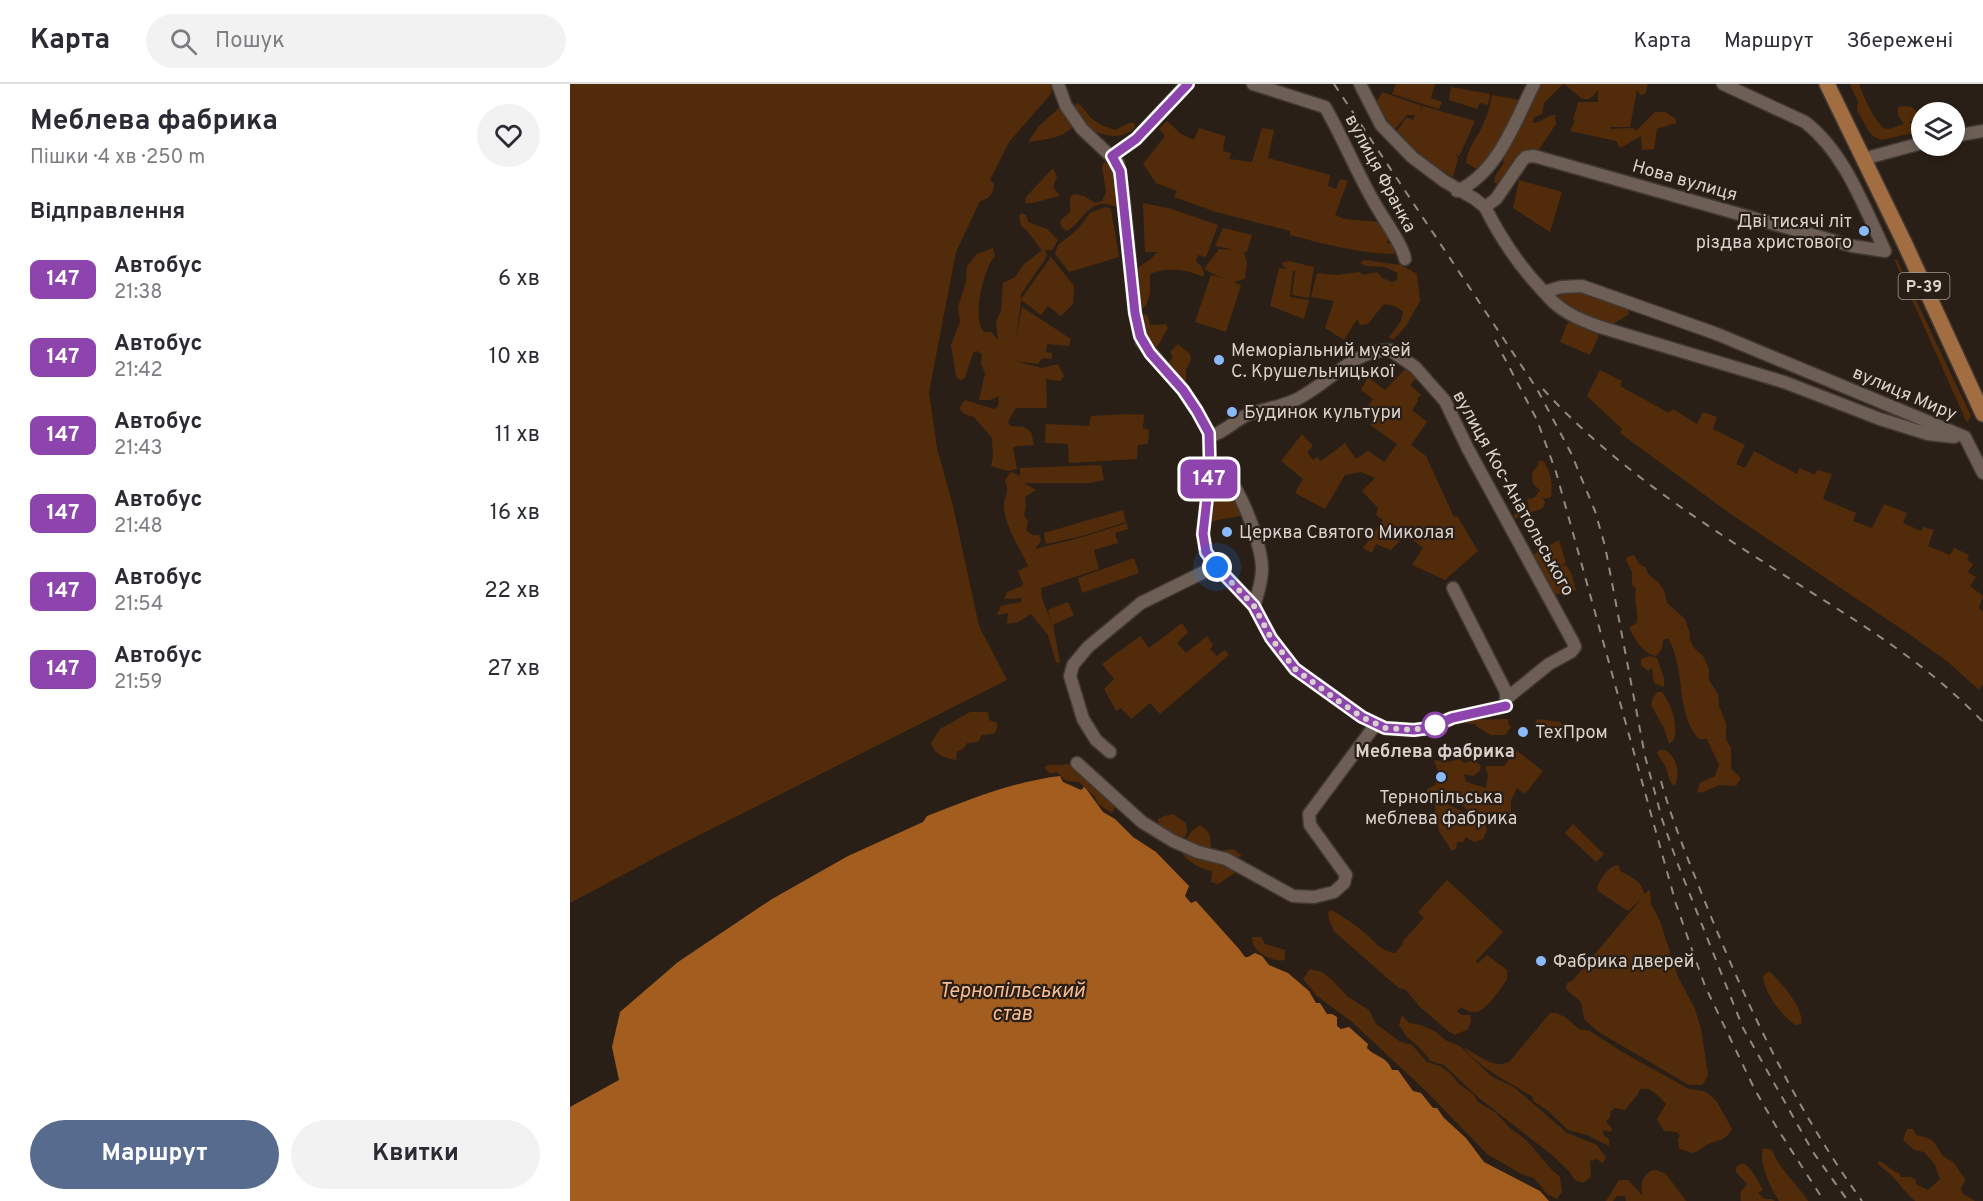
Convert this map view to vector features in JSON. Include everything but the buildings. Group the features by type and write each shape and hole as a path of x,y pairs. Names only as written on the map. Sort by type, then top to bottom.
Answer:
{"main road":[{"name":"Р-39","path":"1827,84 1904,242 1983,414"}],"street":[{"path":"1058,84 1066,106 1082,129 1112,156 1120,171 1135,313 1142,342 1183,390 1197,411 1209,436 1208,494 1203,534 1206,552 1216,566 1254,606 1271,638 1295,669 1337,700 1385,728 1429,728 1452,718 1506,702 1506,692 1452,588"},
{"path":"1112,156 1136,139 1188,84"},
{"name":"вулиця Франка","path":"1253,84 1324,107 1336,125 1373,202 1402,249 1405,259"},
{"path":"1360,84 1381,125 1412,157 1485,207"},
{"path":"1459,191 1483,173 1500,151 1534,84"},
{"path":"1723,84 1805,122 1816,131 1849,177 1885,251 1904,242"},
{"path":"1965,134 1983,131"},
{"path":"1862,156 1911,145"},
{"name":"Нова вулиця","path":"1485,207 1496,199 1522,161 1534,156 1852,246 1885,251"},
{"name":"вулиця Миру","path":"1485,207 1510,251 1528,275 1558,307 1574,318 1784,382 1862,413 1928,434 1965,437"},
{"name":"вулиця Миру","path":"1545,292 1561,287 1582,286 1717,334 1965,437"},
{"name":"вулиця Кос-Анатольського","path":"1209,436 1216,435 1232,423 1250,414 1293,401 1339,369 1374,352 1390,350 1415,368 1445,401 1468,450 1574,642 1575,647 1571,652 1549,664 1506,702"},
{"path":"1965,437 1983,473"},
{"path":"1209,462 1216,464 1234,487 1245,508 1260,551 1261,581 1254,606"},
{"path":"1110,752 1096,740 1083,719 1070,676 1073,665 1088,647 1141,603 1216,566"},
{"path":"1077,764 1142,822 1173,841 1198,852 1226,859 1293,896 1314,897 1334,892 1344,883 1346,875 1310,825 1309,814 1376,724"}],"shaded area":[{"path":"570,84 1052,84 1054,86 1050,95 1009,142 990,180 994,184 992,193 980,201 956,252 929,392 937,448 953,506 979,626 1007,680 662,854 570,903"},
{"path":"1396,84 1435,84 1431,98 1442,102 1439,109 1392,94"},
{"path":"1537,84 1563,84 1544,103 1542,114 1534,117 1533,123 1555,115 1556,124 1538,151 1519,156 1517,180 1505,189 1494,182 1496,174 1503,165 1506,146"},
{"path":"1563,84 1648,84 1645,94 1640,95 1637,90 1630,127 1610,127 1611,129 1633,128 1636,131 1655,112 1665,112 1676,119 1676,123 1657,129 1654,149 1642,150 1641,136 1620,148 1616,141 1570,131 1575,121 1573,120 1578,102 1598,102 1598,90 1589,99 1585,99"},
{"path":"1850,84 1859,84 1873,115 1886,129 1904,124 1898,115 1898,107 1911,107 1911,121 1908,123 1911,123 1911,133 1882,140 1874,137 1857,110 1858,102"},
{"path":"1451,87 1490,94 1488,105 1480,103 1477,109 1449,100"},
{"path":"1382,92 1422,106 1419,114 1423,106 1475,121 1459,157 1455,152 1458,159 1453,177 1423,158 1396,132 1407,117 1413,120 1415,115 1407,115 1394,130 1376,103"},
{"path":"1492,95 1520,100 1497,145 1479,170 1466,163 1470,149 1482,127"},
{"path":"1076,103 1083,107 1096,122 1105,126 1115,130 1134,123 1135,128 1120,136 1092,131 1074,107"},
{"path":"1059,108 1064,109 1074,124 1071,129 1054,138 1028,142 1039,126"},
{"path":"1167,121 1181,134 1194,140 1199,128 1225,136 1223,151 1231,153 1229,159 1252,162 1262,128 1274,130 1268,158 1330,175 1328,186 1336,189 1340,179 1348,181 1335,215 1344,219 1380,222 1389,238 1386,243 1394,244 1394,254 1328,245 1290,235 1290,231 1216,212 1174,197 1177,191 1156,183 1143,164 1165,136 1159,129"},
{"path":"1105,162 1113,165 1120,206 1100,204 1094,206 1071,229 1066,231 1060,221 1070,212 1070,197 1074,194 1084,196 1095,203 1102,201 1106,192 1102,166"},
{"path":"1053,168 1057,177 1053,187 1060,196 1025,203 1026,197"},
{"path":"1519,180 1562,192 1550,232 1513,208"},
{"path":"1143,203 1168,208 1218,225 1206,257 1198,255 1196,261 1202,267 1203,277 1176,270 1162,270 1150,274 1150,293 1142,309 1136,307 1139,293 1137,270 1157,252 1145,252"},
{"path":"1105,207 1111,209 1119,257 1069,272 1055,254 1058,245 1078,229 1090,213"},
{"path":"1022,213 1026,215 1028,222 1047,229 1058,240 1052,250 1045,250 1047,255 1021,294 1021,299 1051,257 1074,286 1073,304 1061,316 1048,306 1041,315 1021,300 1016,340 1022,307 1071,339 1069,346 1047,344 1046,352 1052,353 1052,359 1042,358 1038,364 1014,361 1042,368 1058,364 1064,376 1060,381 1046,379 1047,408 1016,408 1008,422 1010,426 1024,427 1031,432 1034,445 1013,448 1017,469 1008,471 991,466 992,438 974,417 964,414 959,408 965,400 994,409 998,406 999,396 990,400 979,400 985,373 981,364 982,354 977,351 973,353 965,378 960,380 956,376 951,345 960,322 958,307 966,282 967,266 977,254 993,248 995,256 987,271 980,294 979,317 980,326 984,332 991,332 998,340 996,321 1001,311 1003,283 1015,277 1024,264 1042,250 1021,226 1019,215"},
{"path":"1223,228 1252,235 1247,252 1244,252 1247,263 1245,279 1234,282 1241,285 1226,332 1195,322 1211,275 1222,278 1204,269 1219,249 1236,250 1215,246"},
{"path":"1894,259 1897,260 1971,416 1967,423"},
{"path":"1364,260 1401,265 1417,274 1420,301 1406,326 1394,339 1389,338 1401,321 1403,312 1397,308 1383,305 1368,324 1360,325 1357,319 1344,340 1325,328 1334,301 1311,297 1317,273 1337,275 1359,272 1364,275 1377,272 1382,278 1392,282 1397,280 1398,273 1385,267 1366,266 1360,263"},
{"path":"1289,261 1314,267 1309,298 1292,295 1295,271 1293,271 1290,297 1309,300 1304,319 1270,306 1279,268 1287,269 1281,263"},
{"path":"1560,291 1591,291 1626,304 1629,314 1613,324 1598,322 1559,299"},
{"path":"1145,314 1148,316 1150,325 1166,324 1168,328 1157,347 1145,341 1142,316"},
{"path":"1568,322 1599,335 1590,355 1560,342"},
{"path":"1178,344 1190,354 1191,359 1186,370 1186,383 1183,384 1170,367 1169,362 1173,357 1170,352"},
{"path":"1409,365 1419,375 1410,385 1421,395 1412,410 1427,422 1411,445 1426,456 1454,517 1457,516 1478,551 1445,580 1412,565 1423,548 1406,534 1391,550 1376,544 1372,553 1363,548 1383,520 1376,515 1378,508 1362,491 1375,478 1361,472 1345,475 1325,509 1295,493 1303,479 1281,461 1302,434 1313,446 1307,452 1313,460 1317,457 1321,461 1345,443 1356,459 1368,451 1384,462 1397,444 1370,425 1376,415 1367,408 1373,399 1361,390 1368,377 1385,390"},
{"path":"1600,370 1622,381 1620,386 1669,413 1673,409 1697,424 1703,412 1717,417 1713,429 1745,445 1736,464 1745,468 1754,451 1797,474 1799,468 1815,475 1817,470 1832,474 1823,499 1856,513 1853,521 1872,528 1884,504 1907,513 1903,523 1921,531 1923,527 1934,530 1928,546 1950,555 1954,548 1969,555 1967,560 1973,564 1968,572 1976,577 1970,586 1983,596 1979,608 1983,612 1983,684 1979,690 1948,662 1912,636 1732,515 1620,433 1622,429 1587,396"},
{"path":"1144,415 1143,428 1149,430 1148,444 1138,445 1137,459 1069,463 1068,444 1045,443 1046,424 1089,426 1091,416"},
{"path":"1537,461 1543,461 1550,473 1551,497 1546,499 1542,497 1545,502 1543,508 1514,519 1515,514 1529,507 1527,499 1534,498 1540,490 1533,484 1532,473 1539,464"},
{"path":"1101,465 1104,480 1090,483 1024,483 1036,490 1025,497 1024,515 1028,522 1026,530 1032,535 1039,535 1041,541 1035,549 1127,523 1128,529 1115,533 1118,543 1094,550 1099,569 1041,588 1042,599 1052,623 1048,610 1068,602 1074,615 1053,625 1060,662 1056,663 1048,635 1031,614 1018,622 1007,624 1008,613 997,615 1001,606 1021,602 1022,598 1004,599 1007,592 1022,586 1018,571 1028,566 1005,516 1004,504 1007,489 1005,480 1011,472 1020,476 1020,468"},
{"path":"1220,472 1245,515 1208,522 1215,474"},
{"path":"1123,510 1126,522 1082,536 1046,544 1044,533"},
{"path":"1559,540 1566,563 1559,566 1566,565 1576,590 1559,594 1551,592 1532,555"},
{"path":"1634,555 1639,564 1645,567 1649,575 1664,590 1667,603 1685,619 1690,640 1694,648 1703,656 1709,669 1709,680 1718,694 1719,706 1726,723 1726,739 1731,748 1731,769 1741,778 1736,786 1719,785 1701,793 1697,791 1700,783 1715,776 1719,765 1707,739 1699,739 1687,717 1677,662 1668,638 1663,640 1662,649 1656,656 1643,648 1629,627 1637,623 1636,588 1632,585 1632,572 1626,560"},
{"path":"1134,558 1139,573 1082,593 1078,578"},
{"path":"1182,623 1188,632 1177,643 1186,653 1207,636 1213,645 1210,649 1217,656 1225,650 1229,655 1160,714 1150,703 1131,719 1121,708 1116,711 1104,689 1114,679 1102,664 1140,636 1149,648"},
{"path":"1650,656 1657,658 1664,678 1664,687 1654,683 1652,668 1648,671 1641,665 1641,659"},
{"path":"1657,692 1662,692 1673,715 1675,734 1674,740 1669,744 1664,728 1651,705"},
{"path":"970,712 988,712 989,720 997,723 994,734 982,735 978,742 967,743 957,752 956,760 937,753 931,743 940,729"},
{"path":"1508,719 1509,726 1512,726 1505,735 1491,735 1476,724 1463,723 1463,720"},
{"path":"1537,719 1559,722 1573,730 1565,729 1558,736 1550,736 1535,724"},
{"path":"1662,749 1671,755 1676,765 1677,776 1674,786 1657,752"},
{"path":"1516,750 1543,771 1525,794 1517,788 1511,800 1511,811 1506,816 1481,819 1453,799 1444,795 1427,793 1427,789 1435,785 1439,774 1434,760 1449,762 1459,759 1464,763 1474,760 1481,766 1479,772 1473,776 1464,774 1466,782 1486,788 1488,775 1485,766 1504,766"},
{"path":"1067,764 1075,766 1101,787 1105,797 1117,804 1112,813 1098,804 1095,797 1079,782 1066,781 1057,772 1050,774 1044,767"},
{"path":"1435,803 1441,806 1445,804 1469,813 1479,823 1485,824 1487,830 1483,839 1474,842 1466,837 1463,842 1457,842 1456,849 1451,851 1439,831"},
{"path":"1173,814 1186,823 1187,832 1183,841 1160,829 1158,819"},
{"path":"1573,824 1604,854 1596,862 1565,833"},
{"path":"1200,825 1208,833 1214,852 1233,849 1242,856 1229,859 1237,867 1235,873 1218,884 1211,882 1212,871 1193,863 1180,848 1192,831"},
{"path":"1619,865 1620,871 1632,877 1644,894 1650,890 1651,904 1660,921 1678,977 1695,1009 1701,1029 1708,1075 1701,1085 1689,1085 1597,1031 1584,1019 1581,1002 1566,989 1567,983 1573,980 1642,898 1628,911 1598,891 1597,887 1605,873"},
{"path":"1447,880 1503,932 1476,961 1478,963 1487,955 1507,970 1507,979 1484,1008 1474,1012 1461,1007 1457,1011 1461,1015 1470,1015 1471,1021 1468,1029 1455,1035 1420,1007 1406,990 1399,988 1334,931 1328,912 1331,910 1341,915 1383,949 1395,953 1424,918 1418,912"},
{"path":"1252,937 1261,937 1265,944 1285,950 1285,960 1274,960 1263,955 1255,947"},
{"path":"1310,969 1322,972 1348,997 1369,1010 1376,1024 1399,1041 1412,1045 1427,1062 1440,1066 1451,1074 1459,1084 1473,1094 1478,1102 1496,1113 1526,1140 1560,1177 1562,1192 1557,1199 1547,1194 1534,1178 1523,1175 1487,1154 1427,1092 1352,1022 1317,996 1303,979"},
{"path":"1769,971 1796,1003 1801,1024 1796,1025 1791,1021 1770,996 1763,976"},
{"path":"1550,1013 1565,1017 1579,1029 1590,1031 1689,1089 1709,1094 1717,1102 1732,1129 1723,1139 1708,1144 1693,1153 1679,1149 1680,1135 1677,1132 1664,1131 1657,1119 1666,1104 1651,1091 1640,1089 1625,1110 1614,1108 1611,1111 1610,1118 1606,1121 1612,1129 1611,1132 1603,1130 1604,1136 1609,1139 1609,1146 1587,1135 1568,1130 1547,1110 1533,1101 1533,1097 1487,1069 1463,1047 1492,1063 1504,1064 1510,1061"},
{"path":"1402,1015 1409,1023 1421,1025 1436,1032 1445,1040 1460,1046 1491,1076 1515,1088 1567,1133 1597,1145 1606,1158 1602,1163 1597,1159 1590,1161 1591,1177 1583,1183 1575,1180 1552,1155 1479,1098 1444,1065 1431,1061 1407,1037 1399,1025"},
{"path":"1907,1129 1913,1129 1916,1135 1933,1141 1942,1155 1954,1163 1966,1179 1961,1188 1962,1193 1975,1201 1915,1201 1878,1164 1879,1161 1882,1162 1899,1173 1901,1177 1911,1177 1916,1180 1916,1184 1928,1190 1940,1179 1935,1165 1924,1152 1914,1150 1903,1140"},
{"path":"1763,1148 1772,1150 1808,1201 1779,1201 1764,1168"},
{"path":"1742,1163 1751,1170 1763,1190 1758,1193 1765,1199 1775,1201 1741,1201 1740,1193 1747,1184 1736,1172 1736,1167"},
{"path":"1656,1170 1666,1174 1686,1201 1626,1201 1625,1196 1617,1196 1613,1201 1606,1201 1619,1180 1628,1180 1643,1196 1643,1180 1650,1171"}],"water":[{"name":"Тернопільський став","path":"1060,776 1063,782 1081,790 1084,787 1103,812 1115,819 1133,837 1156,852 1189,886 1185,896 1191,903 1196,901 1245,957 1255,953 1262,956 1269,965 1288,973 1309,991 1316,1003 1320,1003 1327,1014 1337,1017 1337,1026 1341,1029 1349,1027 1368,1044 1367,1048 1370,1051 1384,1059 1392,1070 1398,1070 1413,1091 1421,1093 1433,1108 1437,1108 1444,1118 1466,1138 1484,1162 1540,1191 1549,1201 570,1201 570,1107 619,1080 612,1047 620,1012 678,962 772,899 848,856 923,822 927,816 960,803 1008,787"}],"railway":[{"path":"1334,84 1537,389 1571,453 1595,511 1605,546 1645,756 1662,819 1677,862 1743,1028 1813,1152 1848,1201"},
{"path":"1495,340 1537,420 1556,472 1676,904 1705,986 1755,1090 1824,1201"},
{"path":"1543,389 1602,446 1667,497 1899,650 1943,684 1983,722"},
{"path":"1661,781 1675,825 1703,897 1755,1016 1815,1129 1862,1201"}],"bus line":[{"name":"147","path":"1188,84 1136,139 1112,156 1120,171 1138,331 1150,353 1183,390 1209,433 1210,472 1203,534 1206,552 1227,579 1254,606 1271,638 1295,669 1362,717 1385,728 1414,730 1429,728 1452,718 1506,706"}],"place":[{"name":"Дві тисячі літ різдва христового","path":"1864,231"},
{"name":"Меморіальний музей С. Крушельницької","path":"1219,360"},
{"name":"Будинок культури","path":"1232,412"},
{"name":"Церква Святого Миколая","path":"1227,532"},
{"name":"Меблева фабрика","path":"1435,725"},
{"name":"ТехПром","path":"1523,732"},
{"name":"Тернопільська меблева фабрика","path":"1441,777"},
{"name":"Фабрика дверей","path":"1541,961"}],"route":[{"path":"1217,567 1254,606 1271,638 1295,669 1337,700 1362,717 1385,728 1414,730 1435,725"}]}
